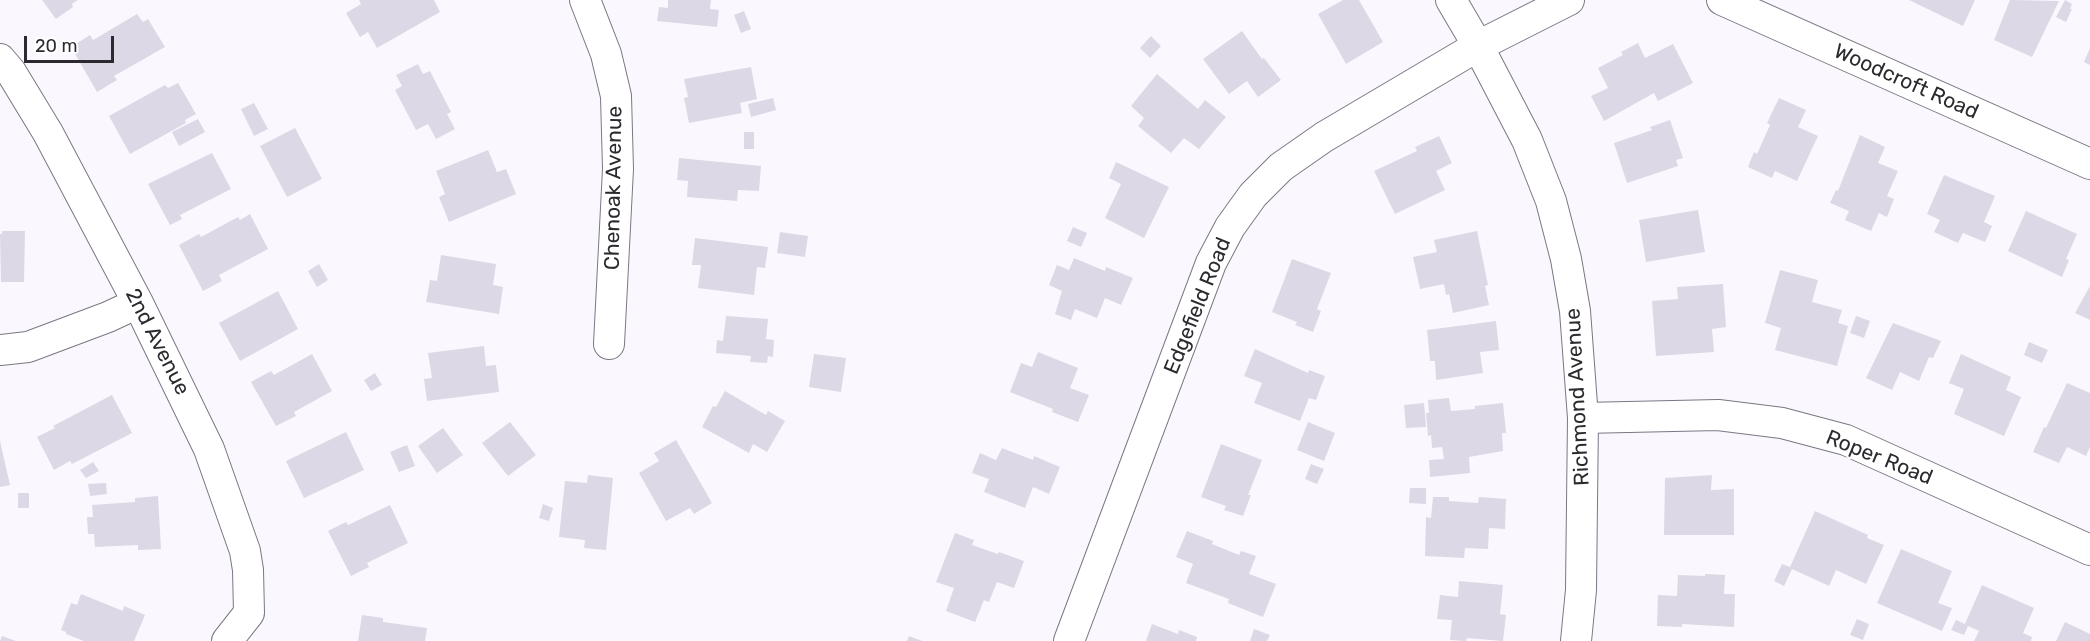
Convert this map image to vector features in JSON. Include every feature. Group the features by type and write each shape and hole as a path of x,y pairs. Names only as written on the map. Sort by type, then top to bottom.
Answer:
{"street":[{"name":"Chenoak Avenue","path":"585,0 606,54 616,96 618,169 609,344"},
{"name":"Richmond Avenue","path":"1451,0 1478,45 1527,140 1551,201 1566,259 1575,311 1583,418 1581,590 1576,641"},
{"path":"1478,45 1569,0"},
{"name":"Woodcroft Road","path":"1722,0 2090,164"},
{"name":"Edgefield Road","path":"1069,641 1211,263 1230,227 1253,195 1281,167 1324,137 1478,45"},
{"name":"2nd Avenue","path":"0,59 11,72 48,133 138,303 209,449 244,551 248,570 249,613 227,641"},
{"path":"0,350 28,346 108,317 138,303"},
{"name":"Roper Road","path":"1583,418 1718,415 1782,423 1846,440 2090,550"}],"building":[{"path":"42,0 78,0 72,4 73,7 56,19"},
{"path":"359,0 434,0 440,12 377,48 368,32 360,37 346,13 361,4"},
{"path":"668,0 711,0 710,9 719,10 717,27 657,21 659,7 668,8"},
{"path":"1343,0 1359,0 1383,42 1346,64 1318,14"},
{"path":"1909,0 1975,0 1963,26"},
{"path":"2010,0 2059,1 2032,57 1994,40"},
{"path":"2065,0 2072,4 2066,22 2056,17"},
{"path":"744,11 751,29 741,33 734,15"},
{"path":"137,14 143,22 148,19 165,47 114,76 117,80 97,92 71,47 90,35 93,40"},
{"path":"1242,31 1281,80 1258,97 1247,81 1229,94 1203,59"},
{"path":"1151,36 1161,46 1150,58 1140,48"},
{"path":"1638,43 1645,58 1673,44 1693,83 1658,101 1654,93 1604,121 1591,96 1608,88 1598,68 1623,55 1621,52"},
{"path":"2090,48 2090,65 2084,62"},
{"path":"418,64 423,74 430,71 451,112 447,114 455,129 436,139 428,124 416,130 395,90 402,86 396,75"},
{"path":"751,67 757,99 740,103 742,113 689,123 684,98 688,97 684,79"},
{"path":"1157,74 1198,109 1205,100 1226,117 1199,149 1184,138 1171,153 1138,126 1144,118 1131,106"},
{"path":"178,83 196,114 185,120 186,123 130,154 109,116 165,85 168,88"},
{"path":"773,98 776,110 751,117 748,104"},
{"path":"1779,98 1806,110 1798,127 1818,136 1797,181 1775,171 1772,178 1748,167 1754,152 1757,154 1770,125 1767,123"},
{"path":"254,103 268,129 254,136 241,109"},
{"path":"198,119 205,132 179,146 172,132"},
{"path":"1670,120 1683,158 1676,160 1678,166 1627,183 1614,143 1652,130 1650,127"},
{"path":"295,128 322,179 287,197 260,146"},
{"path":"744,132 754,132 754,149 744,149"},
{"path":"1860,135 1885,147 1878,163 1898,171 1887,196 1894,199 1887,217 1879,213 1871,231 1845,220 1849,211 1830,203 1836,190 1838,191"},
{"path":"1439,136 1452,163 1436,171 1445,190 1395,214 1374,171 1417,151 1415,147"},
{"path":"488,150 497,172 506,169 516,194 449,222 439,197 445,194 436,171"},
{"path":"212,153 231,189 180,215 182,219 170,225 148,184"},
{"path":"679,158 761,166 759,191 738,190 737,201 687,197 688,181 677,180"},
{"path":"1116,162 1169,187 1144,238 1105,218 1121,184 1109,178"},
{"path":"1944,175 1995,196 1984,222 1992,226 1985,242 1963,233 1958,243 1934,232 1940,220 1927,214"},
{"path":"1698,210 1705,252 1646,262 1639,220"},
{"path":"2026,211 2077,234 2066,259 2069,260 2062,277 2008,251"},
{"path":"250,214 268,249 219,275 222,281 203,291 179,245 199,234 201,237 238,217 240,220"},
{"path":"1073,227 1087,233 1081,247 1067,241"},
{"path":"2,231 25,231 24,282 1,282 0,234"},
{"path":"1477,231 1488,285 1485,286 1489,305 1453,313 1449,294 1446,295 1444,284 1420,289 1413,257 1437,252 1434,240"},
{"path":"780,232 808,236 805,257 777,253"},
{"path":"695,238 768,247 765,268 757,267 754,295 698,288 701,265 692,265"},
{"path":"441,255 496,264 493,285 503,287 499,314 426,302 430,280 437,281"},
{"path":"1074,258 1105,271 1106,267 1133,278 1121,305 1105,298 1097,318 1075,309 1071,320 1055,314 1062,291 1049,285 1057,265 1069,270"},
{"path":"1292,259 1331,273 1317,309 1321,311 1313,332 1295,325 1297,322 1272,312"},
{"path":"319,264 328,280 317,287 308,271"},
{"path":"1780,270 1818,280 1812,302 1842,310 1838,323 1848,326 1837,366 1775,350 1781,328 1765,323"},
{"path":"1723,284 1726,327 1712,329 1714,352 1656,356 1652,301 1678,299 1677,287"},
{"path":"2090,286 2090,320 2075,313"},
{"path":"278,291 298,329 240,361 219,323"},
{"path":"726,316 768,319 766,339 774,340 773,357 768,356 767,363 750,362 751,356 716,353 717,340 723,341"},
{"path":"1856,316 1870,321 1864,338 1850,333"},
{"path":"1496,321 1499,350 1480,352 1483,373 1436,380 1435,361 1430,361 1427,330"},
{"path":"1893,323 1941,341 1933,358 1929,357 1919,381 1900,372 1892,390 1866,378"},
{"path":"2029,342 2048,350 2042,363 2024,355"},
{"path":"484,346 486,366 496,365 499,392 427,401 424,379 432,378 428,353"},
{"path":"1255,349 1308,373 1309,370 1325,376 1316,400 1309,398 1300,421 1254,403 1262,383 1244,376"},
{"path":"1038,352 1078,368 1070,388 1089,395 1078,422 1052,412 1053,409 1010,392 1021,363 1032,367"},
{"path":"312,354 332,391 294,412 296,416 276,426 251,382 271,371 274,375"},
{"path":"814,354 846,358 841,392 809,387"},
{"path":"1961,354 2011,377 2006,390 2021,397 2004,436 1954,414 1964,389 1949,383"},
{"path":"375,373 382,385 371,391 364,380"},
{"path":"2067,383 2090,393 2090,447 2086,456 2067,447 2059,463 2033,452"},
{"path":"725,391 766,415 768,411 785,421 767,452 753,444 749,453 702,427 713,406 716,407"},
{"path":"112,395 132,433 72,464 70,461 54,470 37,437"},
{"path":"1449,398 1451,411 1503,403 1506,433 1502,433 1503,451 1469,457 1470,473 1430,477 1429,460 1444,459 1442,447 1432,448 1431,435 1428,436 1426,413 1429,413 1428,400"},
{"path":"1424,403 1426,427 1406,428 1404,405"},
{"path":"510,422 536,455 508,476 482,443"},
{"path":"1308,422 1335,433 1324,461 1297,450"},
{"path":"443,428 463,455 437,473 418,446"},
{"path":"346,432 364,470 304,498 286,461"},
{"path":"676,440 712,503 694,514 690,508 666,521 639,473 659,461 654,453"},
{"path":"0,441 10,485 0,487"},
{"path":"1221,444 1262,460 1248,495 1251,495 1243,516 1224,510 1226,506 1201,497"},
{"path":"407,445 415,466 399,472 390,452"},
{"path":"1002,448 1033,460 1034,456 1060,467 1049,494 1033,487 1025,508 984,492 989,479 972,473 980,453 996,460"},
{"path":"93,462 99,471 86,478 80,470"},
{"path":"1311,464 1324,469 1317,484 1305,479"},
{"path":"588,475 613,478 606,550 584,548 585,540 559,537 565,481 587,483"},
{"path":"1712,475 1711,490 1734,489 1734,535 1664,535 1665,478"},
{"path":"106,483 107,494 90,496 88,484"},
{"path":"1410,488 1426,488 1426,504 1409,503"},
{"path":"18,493 29,493 29,508 18,508"},
{"path":"158,496 161,549 138,550 138,545 95,547 94,534 88,534 87,517 93,517 92,505 135,502 135,498"},
{"path":"1433,497 1449,497 1449,501 1478,503 1479,497 1506,499 1505,529 1489,528 1488,549 1465,548 1464,558 1425,556 1426,517 1431,518"},
{"path":"543,504 553,508 549,521 539,518"},
{"path":"390,505 408,543 367,563 369,567 351,576 328,531 346,522 348,525"},
{"path":"1815,511 1868,535 1867,538 1884,545 1866,584 1836,570 1829,586 1792,569 1784,586 1774,581 1782,564 1790,567"},
{"path":"1187,531 1213,541 1212,544 1239,555 1241,551 1256,556 1249,574 1276,584 1263,617 1228,603 1229,599 1186,583 1193,564 1176,557"},
{"path":"955,533 974,540 972,545 1024,561 1014,588 997,582 989,602 984,600 975,622 946,611 954,588 936,582"},
{"path":"1901,549 1952,571 1938,603 1952,608 1942,631 1877,603"},
{"path":"1705,574 1725,575 1724,594 1735,594 1734,627 1682,624 1682,627 1657,626 1658,595 1677,596 1678,575 1705,576"},
{"path":"1459,581 1503,585 1500,614 1506,615 1503,641 1467,638 1466,641 1450,640 1452,620 1437,619 1440,595 1458,597"},
{"path":"1982,585 2034,608 2023,633 2032,637 2031,641 1974,641 1979,631 1968,626 1964,635 1951,630 1956,620 1965,624"},
{"path":"81,594 123,611 124,606 145,615 134,641 84,641 61,630 71,603 77,605"},
{"path":"362,615 383,618 383,622 427,628 425,641 358,641"},
{"path":"1857,619 1869,624 1863,640 1850,635"},
{"path":"2065,622 2090,634 2090,641 2056,641"},
{"path":"1152,624 1178,634 1179,630 1197,637 1196,641 1146,641"},
{"path":"1254,629 1270,635 1267,641 1250,641"},
{"path":"2,636 16,641 0,641"},
{"path":"909,636 922,641 907,641"}]}
